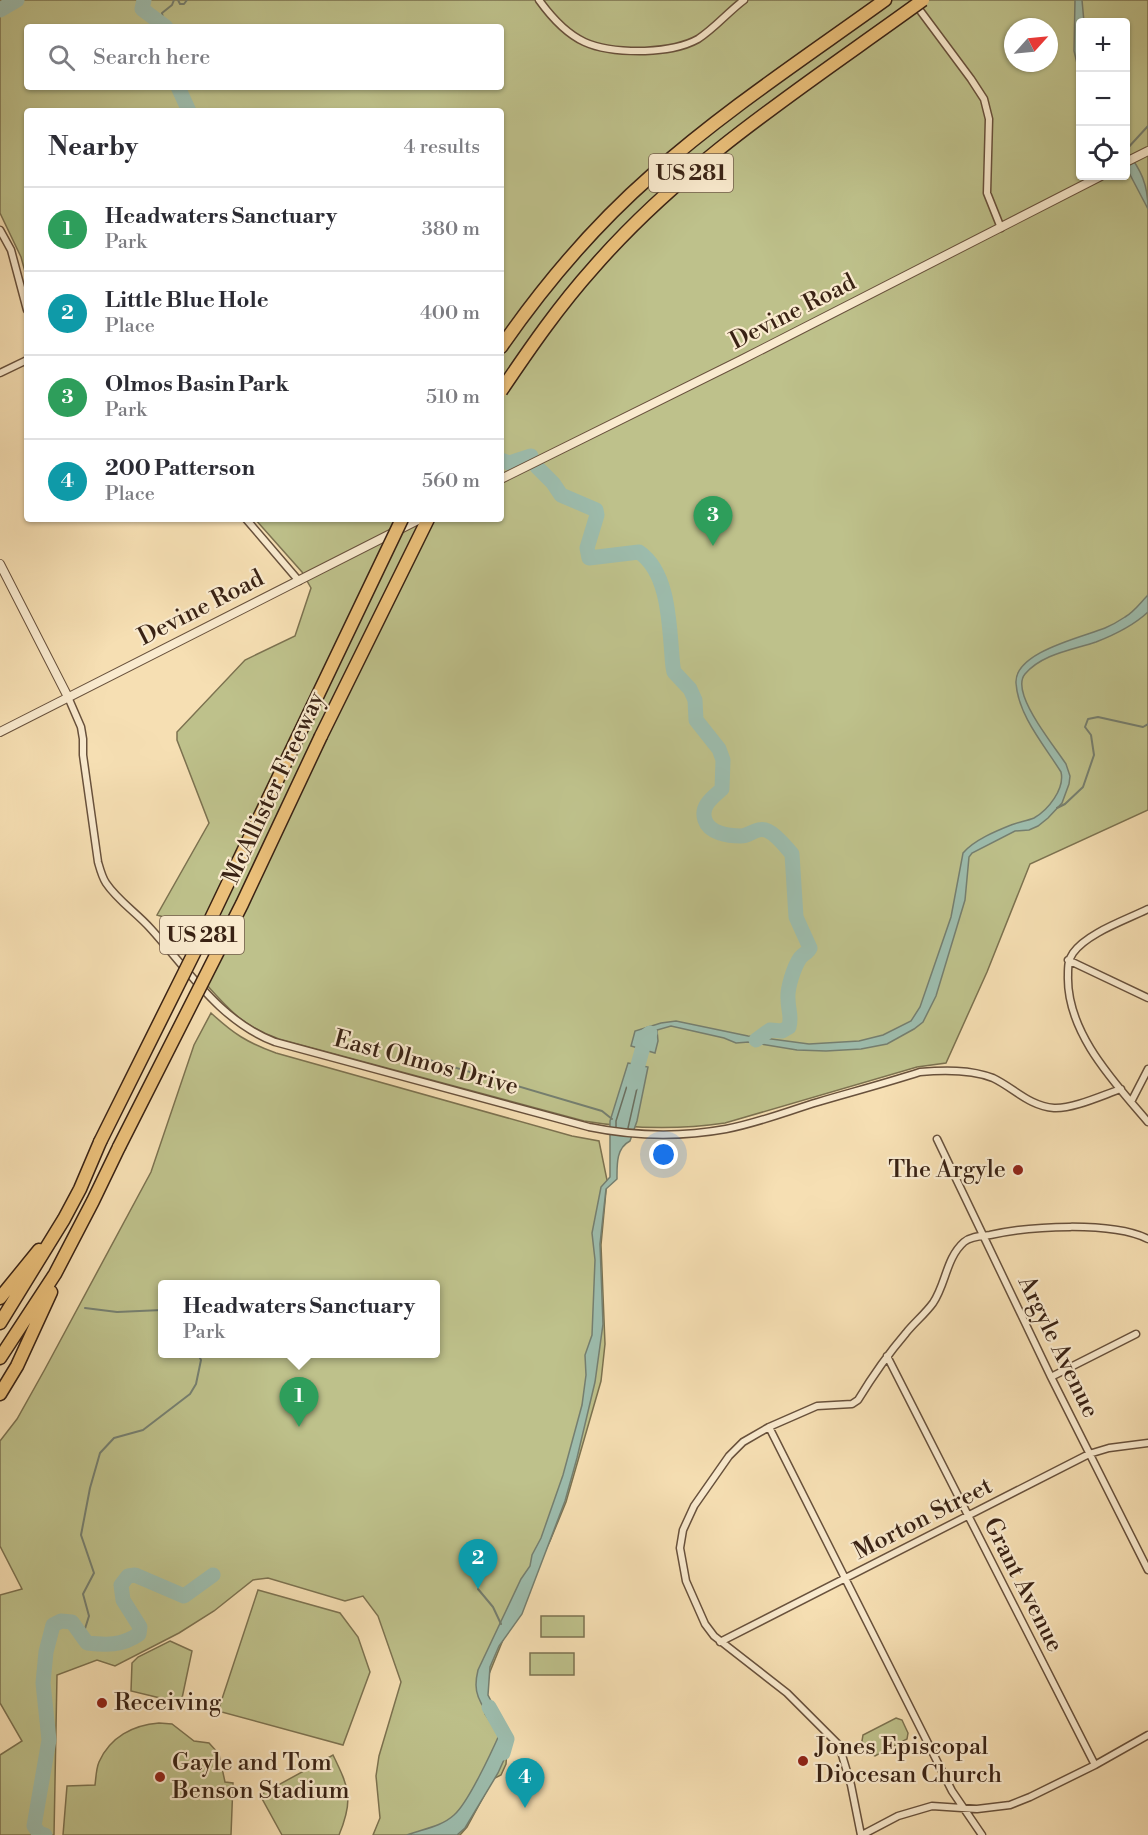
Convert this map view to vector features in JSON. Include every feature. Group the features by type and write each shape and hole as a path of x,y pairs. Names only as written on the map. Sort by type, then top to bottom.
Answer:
{"highway":[{"name":"US 281","path":"504,342 551,282 596,231 651,176 717,122 885,0"},
{"name":"US 281","path":"504,386 543,328 595,266 676,186 729,141 923,0"},
{"name":"McAllister Freeway","path":"0,1323 80,1189 100,1142 206,929 401,522"},
{"name":"McAllister Freeway","path":"0,1358 55,1274 89,1209 118,1146 242,904 321,736 427,522"},
{"path":"0,1395 17,1366 89,1209"},
{"path":"0,1298 64,1219"}],"street":[{"path":"539,0 554,19 574,36 592,45 615,52 651,51 686,45 708,32 744,0"},
{"path":"913,0 984,99 989,119 987,193 1001,228"},
{"path":"1130,160 1145,153"},
{"name":"Devine Road","path":"504,478 741,360 1093,180"},
{"path":"0,230 11,250 24,299"},
{"path":"0,373 24,361"},
{"path":"249,522 299,581"},
{"name":"Devine Road","path":"0,732 414,522"},
{"name":"East Olmos Drive","path":"0,564 81,727 98,862 105,882 118,898 151,928 185,970 232,1018 256,1035 589,1127 614,1131 675,1134 700,1133 727,1128 769,1118 920,1072 953,1071 981,1074 1021,1097 1052,1108 1066,1107 1121,1089"},
{"path":"1148,909 1084,942 1068,960 1068,983 1076,1020 1093,1052 1148,1122"},
{"path":"1068,960 1148,998"},
{"path":"1131,1102 1148,1069"},
{"name":"Argyle Avenue","path":"937,1139 1051,1377 1148,1570"},
{"path":"1148,1231 1146,1238 1107,1230 1062,1227 1009,1231 970,1238 957,1250 951,1260 940,1292 933,1304 887,1356 858,1400 852,1404 817,1406 769,1427 743,1442 729,1456 694,1506 683,1530 680,1548 686,1581 705,1624 720,1642 787,1693 839,1745 862,1835 907,1813 932,1806 998,1808 1010,1805 1095,1765 1148,1735"},
{"path":"1051,1377 1136,1334"},
{"name":"Grant Avenue","path":"887,1356 1095,1765"},
{"path":"769,1427 952,1791 982,1835"},
{"name":"Morton Street","path":"720,1642 1089,1454 1109,1448 1148,1443"}],"green space":[{"path":"0,0 1148,0 1148,810 1030,864 987,972 946,1063 917,1067 725,1123 654,1128 584,1121 279,1039 256,1029 230,1010 205,983 229,936 157,915 209,823 177,740 177,732 245,660 295,636 311,588 302,572 258,522 504,522 504,108 24,108 24,268 0,213"},
{"path":"211,1013 241,1037 276,1053 572,1136 599,1141 607,1180 601,1245 605,1344 601,1381 566,1502 487,1679 482,1700 485,1714 503,1740 507,1750 506,1764 501,1775 493,1779 467,1827 460,1835 373,1835 380,1818 376,1776 379,1756 401,1682 378,1616 363,1596 345,1601 268,1578 253,1580 214,1611 179,1633 115,1666 97,1660 57,1675 54,1835 0,1835 0,1755 22,1741 0,1703 0,1595 22,1589 0,1546 0,1441 17,1419 151,1172 194,1045"},
{"path":"258,1590 340,1613 358,1637 370,1672 343,1745 218,1711"},
{"path":"541,1616 584,1616 584,1637 541,1637"},
{"path":"170,1641 192,1651 181,1703 131,1691 132,1663 138,1657"},
{"path":"530,1653 574,1653 574,1675 530,1675"},
{"path":"896,1718 902,1720 908,1733 907,1739 875,1756 868,1753 862,1741 863,1735"},
{"name":"Gayle and Tom Benson Stadium","path":"159,1723 172,1724 194,1741 209,1743 219,1754 225,1782 233,1783 231,1835 63,1835 67,1786 95,1785 99,1762 116,1739 140,1726"},
{"path":"333,1755 348,1794 347,1812 339,1835 282,1835 260,1795"}],"water":[{"path":"1075,0 1082,0 1084,18 1076,18 1076,59 1074,51"},
{"path":"1130,156 1143,178 1148,209 1130,175"},
{"path":"1148,595 1148,612 1130,625 1096,642 1049,657 1032,667 1023,676 1022,688 1027,704 1066,764 1070,776 1069,784 1062,803 1038,826 1029,830 1015,831 972,853 969,857 965,900 936,996 923,1022 887,1044 861,1049 797,1050 749,1042 736,1043 724,1038 671,1026 657,1030 658,1041 655,1053 631,1046 635,1031 676,1021 748,1036 809,1044 859,1041 883,1035 911,1021 920,1007 951,917 963,853 986,836 1034,818 1050,804 1058,792 1062,779 1061,772 1021,707 1016,683 1018,672 1037,654 1118,621"},
{"path":"628,1063 648,1067 637,1121 630,1141 620,1152 617,1179 606,1189 600,1244 603,1324 595,1382 565,1501 522,1614 499,1646 490,1667 488,1695 505,1728 495,1721 481,1704 477,1691 477,1673 521,1579 530,1566 532,1555 541,1538 563,1475 582,1405 586,1375 585,1355 592,1335 595,1260 592,1233 601,1187 610,1177 610,1121"},
{"path":"500,1733 513,1740 498,1773 465,1828 457,1835 407,1835 437,1825 449,1819 460,1809 473,1789"}],"waterway":[{"path":"0,10 17,0"},
{"path":"144,0 142,9 162,24"},
{"path":"164,24 162,13 172,5 174,0"},
{"path":"178,0 180,4 184,4 187,0"},
{"path":"179,90 188,108"},
{"path":"1130,146 1148,126"},
{"path":"504,461 509,463 531,456"},
{"path":"537,467 561,495 596,510 597,515 587,548 589,558 639,552 657,574 663,589 669,621 674,672 690,689 695,700 696,720 719,749 723,760 722,789 708,802 704,810 707,824 715,831 730,835 744,836 757,830 768,831 778,838 792,854 796,917 810,948 800,958 793,972 788,994 789,1027 782,1031 770,1030 756,1040"},
{"path":"1057,808 1065,804 1083,787 1094,755 1091,735 1085,727 1088,719 1098,717 1143,727 1148,724"},
{"path":"633,1083 646,1036 650,1033"},
{"path":"399,1051 602,1111 612,1119"},
{"path":"85,1308 117,1312 158,1310"},
{"path":"83,1635 89,1616 83,1594 94,1573 81,1535 90,1488 100,1453 114,1438 143,1430 190,1394 196,1384 200,1358"},
{"path":"45,1835 39,1833 34,1826 49,1740 43,1683 46,1652 53,1625 61,1621 72,1622 87,1643 120,1643 139,1634 140,1627 123,1600 121,1585 128,1576 135,1575 184,1596 213,1575"},
{"path":"478,1589 493,1607 501,1624"},
{"path":"489,1707 507,1739 503,1753"}],"place":[{"name":"Olmos Basin Park","path":"713,546"},
{"name":"The Argyle","path":"1018,1170"},
{"name":"Headwaters Sanctuary","path":"299,1427"},
{"name":"Little Blue Hole","path":"478,1589"},
{"name":"Receiving","path":"102,1703"},
{"name":"Jones Episcopal Diocesan Church","path":"803,1761"},
{"name":"Gayle and Tom Benson Stadium","path":"160,1777"},
{"name":"200 Patterson","path":"525,1808"}]}
